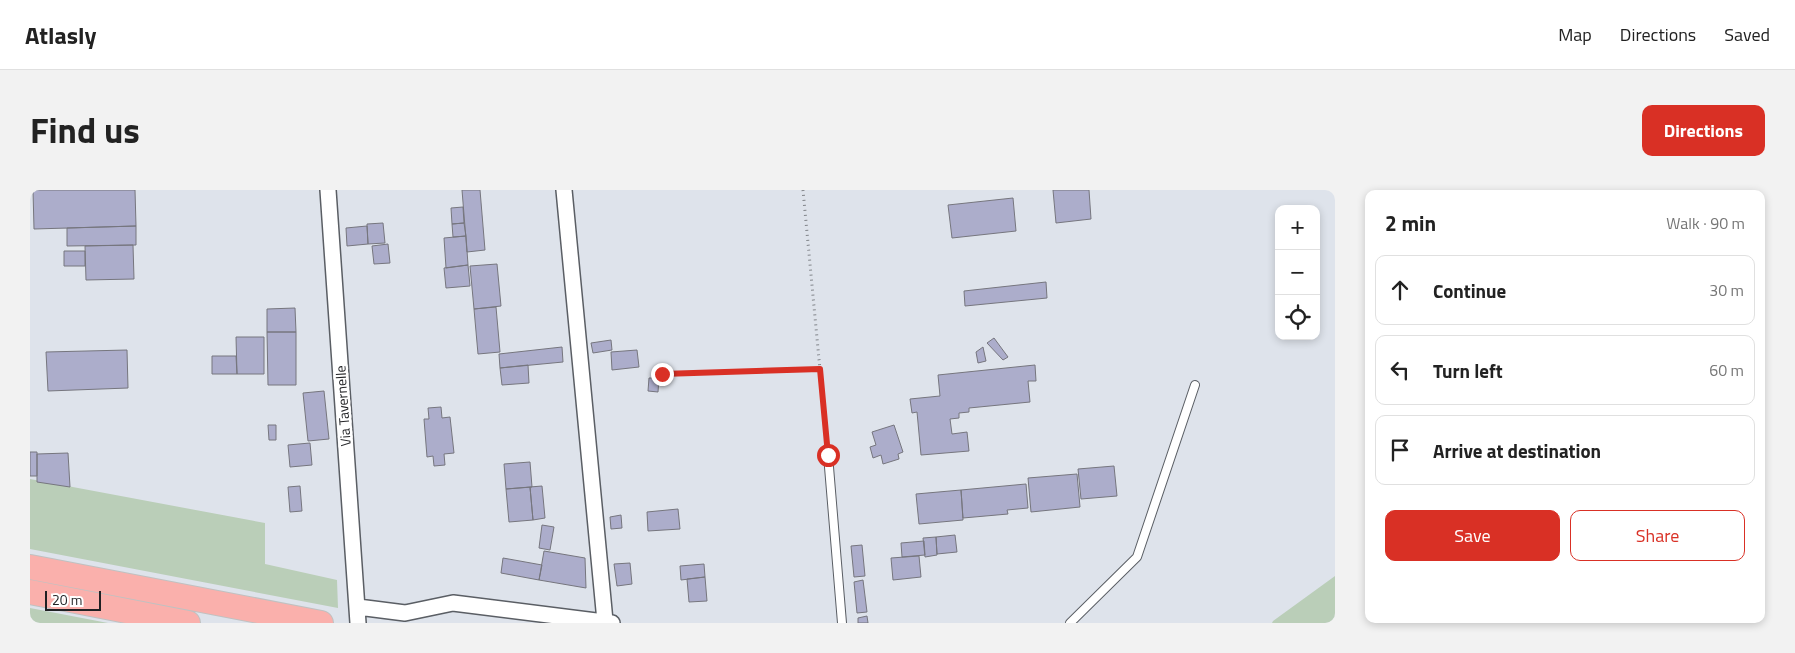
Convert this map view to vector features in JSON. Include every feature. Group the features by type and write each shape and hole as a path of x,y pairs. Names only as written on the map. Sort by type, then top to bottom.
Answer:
{"highway":[{"path":"30,567 321,623"},
{"path":"30,592 188,623"}],"street":[{"name":"Via Tavernelle","path":"328,190 358,623"},
{"path":"358,607 405,613 453,603 608,622 564,190"}],"lane":[{"path":"1070,623 1137,557 1195,385"},
{"path":"828,455 842,623"}],"path":[{"path":"803,190 828,455"},
{"path":"662,374 820,369"}],"green space":[{"path":"30,479 265,523 265,564 337,580 338,608 30,549"},
{"path":"1335,576 1335,623 1272,623 1273,621"},
{"path":"30,608 108,623 30,623"}],"building":[{"path":"33,190 135,190 136,226 34,229"},
{"path":"462,190 480,190 485,250 467,252"},
{"path":"1053,190 1089,190 1091,219 1056,223"},
{"path":"1013,198 1016,231 952,238 948,205"},
{"path":"463,207 464,223 452,224 451,208"},
{"path":"383,223 385,243 368,244 367,224"},
{"path":"464,223 466,236 453,237 452,224"},
{"path":"136,226 136,245 67,246 67,228"},
{"path":"367,226 368,244 347,246 346,228"},
{"path":"466,236 468,265 446,268 444,238"},
{"path":"388,244 390,263 374,264 372,246"},
{"path":"133,245 134,279 86,280 85,246"},
{"path":"64,251 85,251 85,266 64,266"},
{"path":"497,264 501,306 474,309 470,266"},
{"path":"468,265 470,286 446,288 444,268"},
{"path":"1046,282 1047,298 965,306 964,291"},
{"path":"496,307 500,352 478,354 474,309"},
{"path":"295,308 296,332 267,332 267,309"},
{"path":"267,332 296,332 296,385 268,385"},
{"path":"236,337 264,337 264,374 237,374"},
{"path":"994,338 1008,357 1003,360 987,343"},
{"path":"611,340 612,350 593,353 591,343"},
{"path":"562,347 563,362 500,368 499,354"},
{"path":"983,347 986,361 978,363 976,352"},
{"path":"127,350 128,388 48,391 46,352"},
{"path":"637,350 639,367 612,370 611,352"},
{"path":"212,356 236,356 237,374 212,374"},
{"path":"528,365 529,383 502,385 500,368"},
{"path":"1035,365 1036,381 1028,381 1030,402 969,408 969,412 959,413 959,418 950,419 952,434 967,432 969,451 921,455 917,412 912,413 910,399 940,396 938,375"},
{"path":"649,378 659,378 658,392 648,391"},
{"path":"324,391 329,439 308,441 303,393"},
{"path":"441,407 442,418 450,417 454,453 444,454 445,465 434,466 433,456 427,457 424,419 429,419 428,408"},
{"path":"268,425 276,425 276,440 269,440"},
{"path":"894,425 903,452 898,454 899,459 883,464 881,455 873,458 870,447 876,445 872,432"},
{"path":"310,443 312,465 290,467 288,445"},
{"path":"30,452 37,452 37,476 30,476"},
{"path":"68,453 70,487 37,482 37,454"},
{"path":"530,462 532,487 506,489 504,464"},
{"path":"1114,466 1117,496 1081,499 1078,469"},
{"path":"1077,474 1080,507 1031,512 1028,478"},
{"path":"1026,484 1028,508 1007,510 1008,514 963,518 961,490"},
{"path":"300,486 302,511 290,512 288,487"},
{"path":"542,486 545,518 533,520 530,487"},
{"path":"530,487 533,520 509,522 506,489"},
{"path":"961,490 963,520 919,524 916,494"},
{"path":"678,509 680,529 648,531 647,512"},
{"path":"621,515 622,528 611,529 610,517"},
{"path":"542,525 554,527 550,550 539,548"},
{"path":"955,535 957,552 937,554 936,537"},
{"path":"936,537 937,555 925,557 923,538"},
{"path":"924,541 925,555 902,557 901,543"},
{"path":"862,545 865,576 854,577 851,546"},
{"path":"544,551 585,558 586,588 539,580"},
{"path":"919,556 921,577 893,580 891,558"},
{"path":"503,558 542,565 539,580 501,573"},
{"path":"630,563 632,584 617,586 614,564"},
{"path":"704,564 705,577 681,580 680,566"},
{"path":"705,577 707,601 689,602 687,579"},
{"path":"863,580 867,612 857,613 854,582"},
{"path":"867,616 868,623 858,623 858,618"}],"route":[{"path":"662,374 820,369 828,455"}]}
